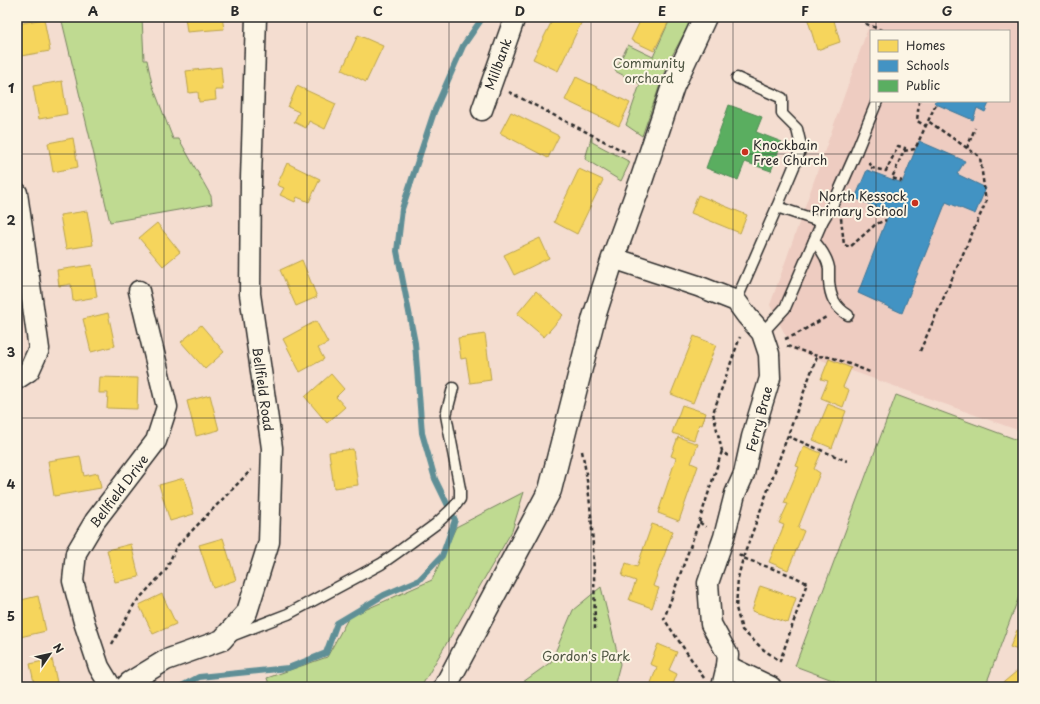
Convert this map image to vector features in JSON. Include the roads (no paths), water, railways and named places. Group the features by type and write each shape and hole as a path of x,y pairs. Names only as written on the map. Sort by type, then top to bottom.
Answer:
{"street":[{"name":"Bellfield Road","path":"125,687 130,682 166,660 222,640 247,612 270,542 272,448 250,294 251,180 256,17"},
{"name":"Millbank","path":"482,110 515,17"},
{"path":"445,687 550,490 594,317 613,258 647,164 672,86 705,17"},
{"path":"17,193 39,349 29,371 17,379"},
{"name":"Ferry Brae","path":"613,258 698,286 741,308 762,332 769,354 770,378 752,437 744,474 735,494 724,537 708,583 712,624 728,655 722,687"},
{"name":"Bellfield Drive","path":"111,687 99,667 84,622 73,580 76,553 96,521 156,442 167,407 139,291"},
{"path":"727,666 771,687"}],"lane":[{"path":"737,78 782,98 782,114 797,129 801,146 741,308"},
{"path":"762,332 785,308 822,222 833,204 856,155 877,102"},
{"path":"777,208 822,222"},
{"path":"814,241 824,252 829,268 829,283 834,302 839,310 848,315"},
{"path":"222,640 288,614 381,564 436,524 454,507 460,499 460,489 446,415 452,388"}],"waterway":[{"path":"180,687 199,677 288,668 326,653 337,623 384,595 419,580 442,556 455,520 435,479 422,433 415,343 397,251 402,209 434,112 463,46 483,17"}],"place":[{"name":"Knockbain Free Church","path":"745,152"},
{"name":"North Kessock Primary School","path":"915,203"}],"park label":[{"name":"Community orchard","path":"649,70"},
{"name":"Gordon's Park","path":"586,656"}]}
